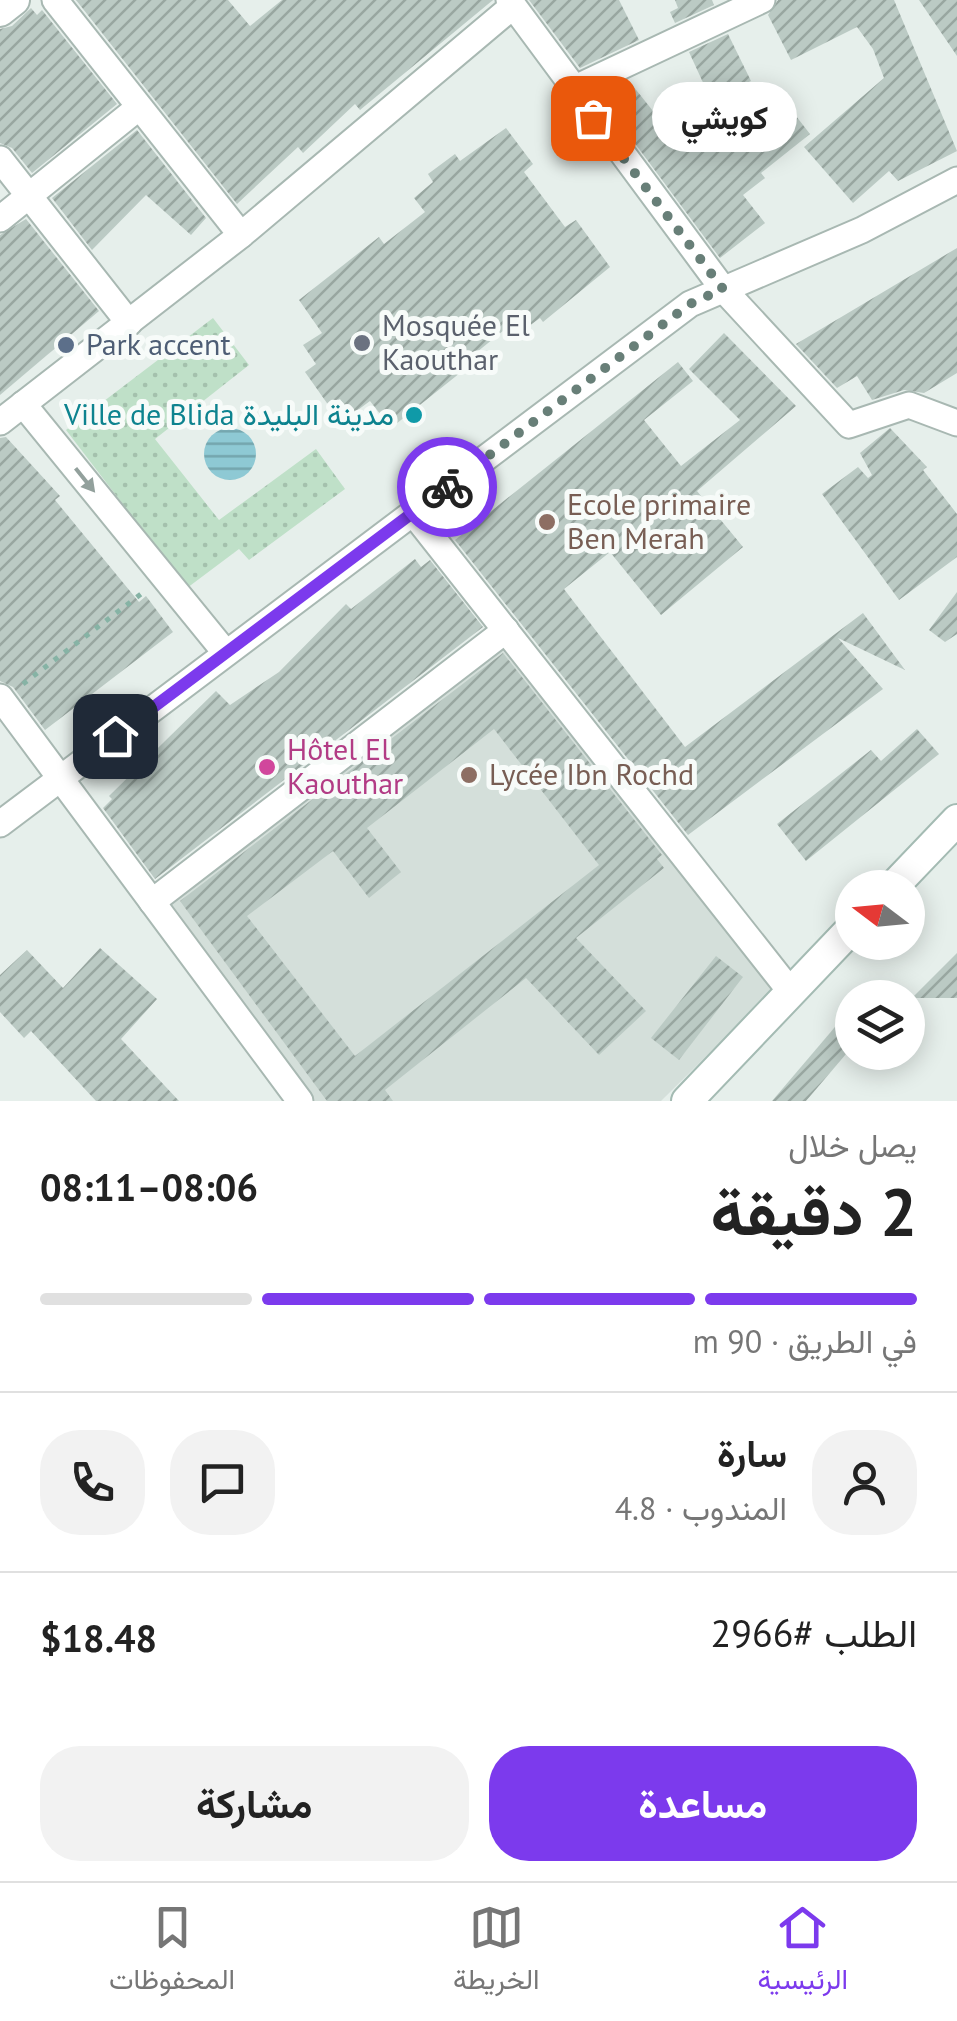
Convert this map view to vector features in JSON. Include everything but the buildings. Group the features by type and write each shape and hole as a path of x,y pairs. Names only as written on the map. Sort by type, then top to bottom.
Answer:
{"main road":[{"path":"0,11 14,0"},
{"path":"909,870 957,820"},
{"path":"687,1101 835,946"}],"street":[{"path":"55,0 240,235"},
{"path":"571,90 762,0"},
{"path":"0,422 240,235 511,3 571,90 723,289 849,425 910,405 957,423"},
{"path":"0,220 138,108"},
{"path":"0,159 129,324"},
{"path":"0,824 690,304 862,230 957,180"},
{"path":"23,404 225,652"},
{"path":"413,513 792,992"},
{"path":"152,902 506,630"},
{"path":"1,698 300,1101"}],"path":[{"path":"1,698 164,577"}],"shaded area":[{"name":"Lycée Ibn Rochd","path":"500,647 774,989 661,1101 315,1101 171,903"}],"green space":[{"path":"213,318 249,365 155,439 219,520 316,449 345,489 249,560 239,549 187,588 66,430"}],"water":[{"path":"230,428 248,436 256,454 248,472 230,480 212,472 204,454 212,436"}],"way so far":[{"path":"447,487 690,304 723,289 593,118"}],"place":[{"name":"كويشي","path":"593,118"},
{"name":"Mosquée El Kaouthar","path":"362,343"},
{"name":"Park accent","path":"66,345"},
{"name":"Ville de Blida مدينة البليدة","path":"414,415"},
{"name":"Ecole primaire Ben Merah","path":"547,522"},
{"name":"Hôtel El Kaouthar","path":"267,767"},
{"name":"Lycée Ibn Rochd","path":"469,775"}],"route":[{"path":"115,736 447,487"}]}
